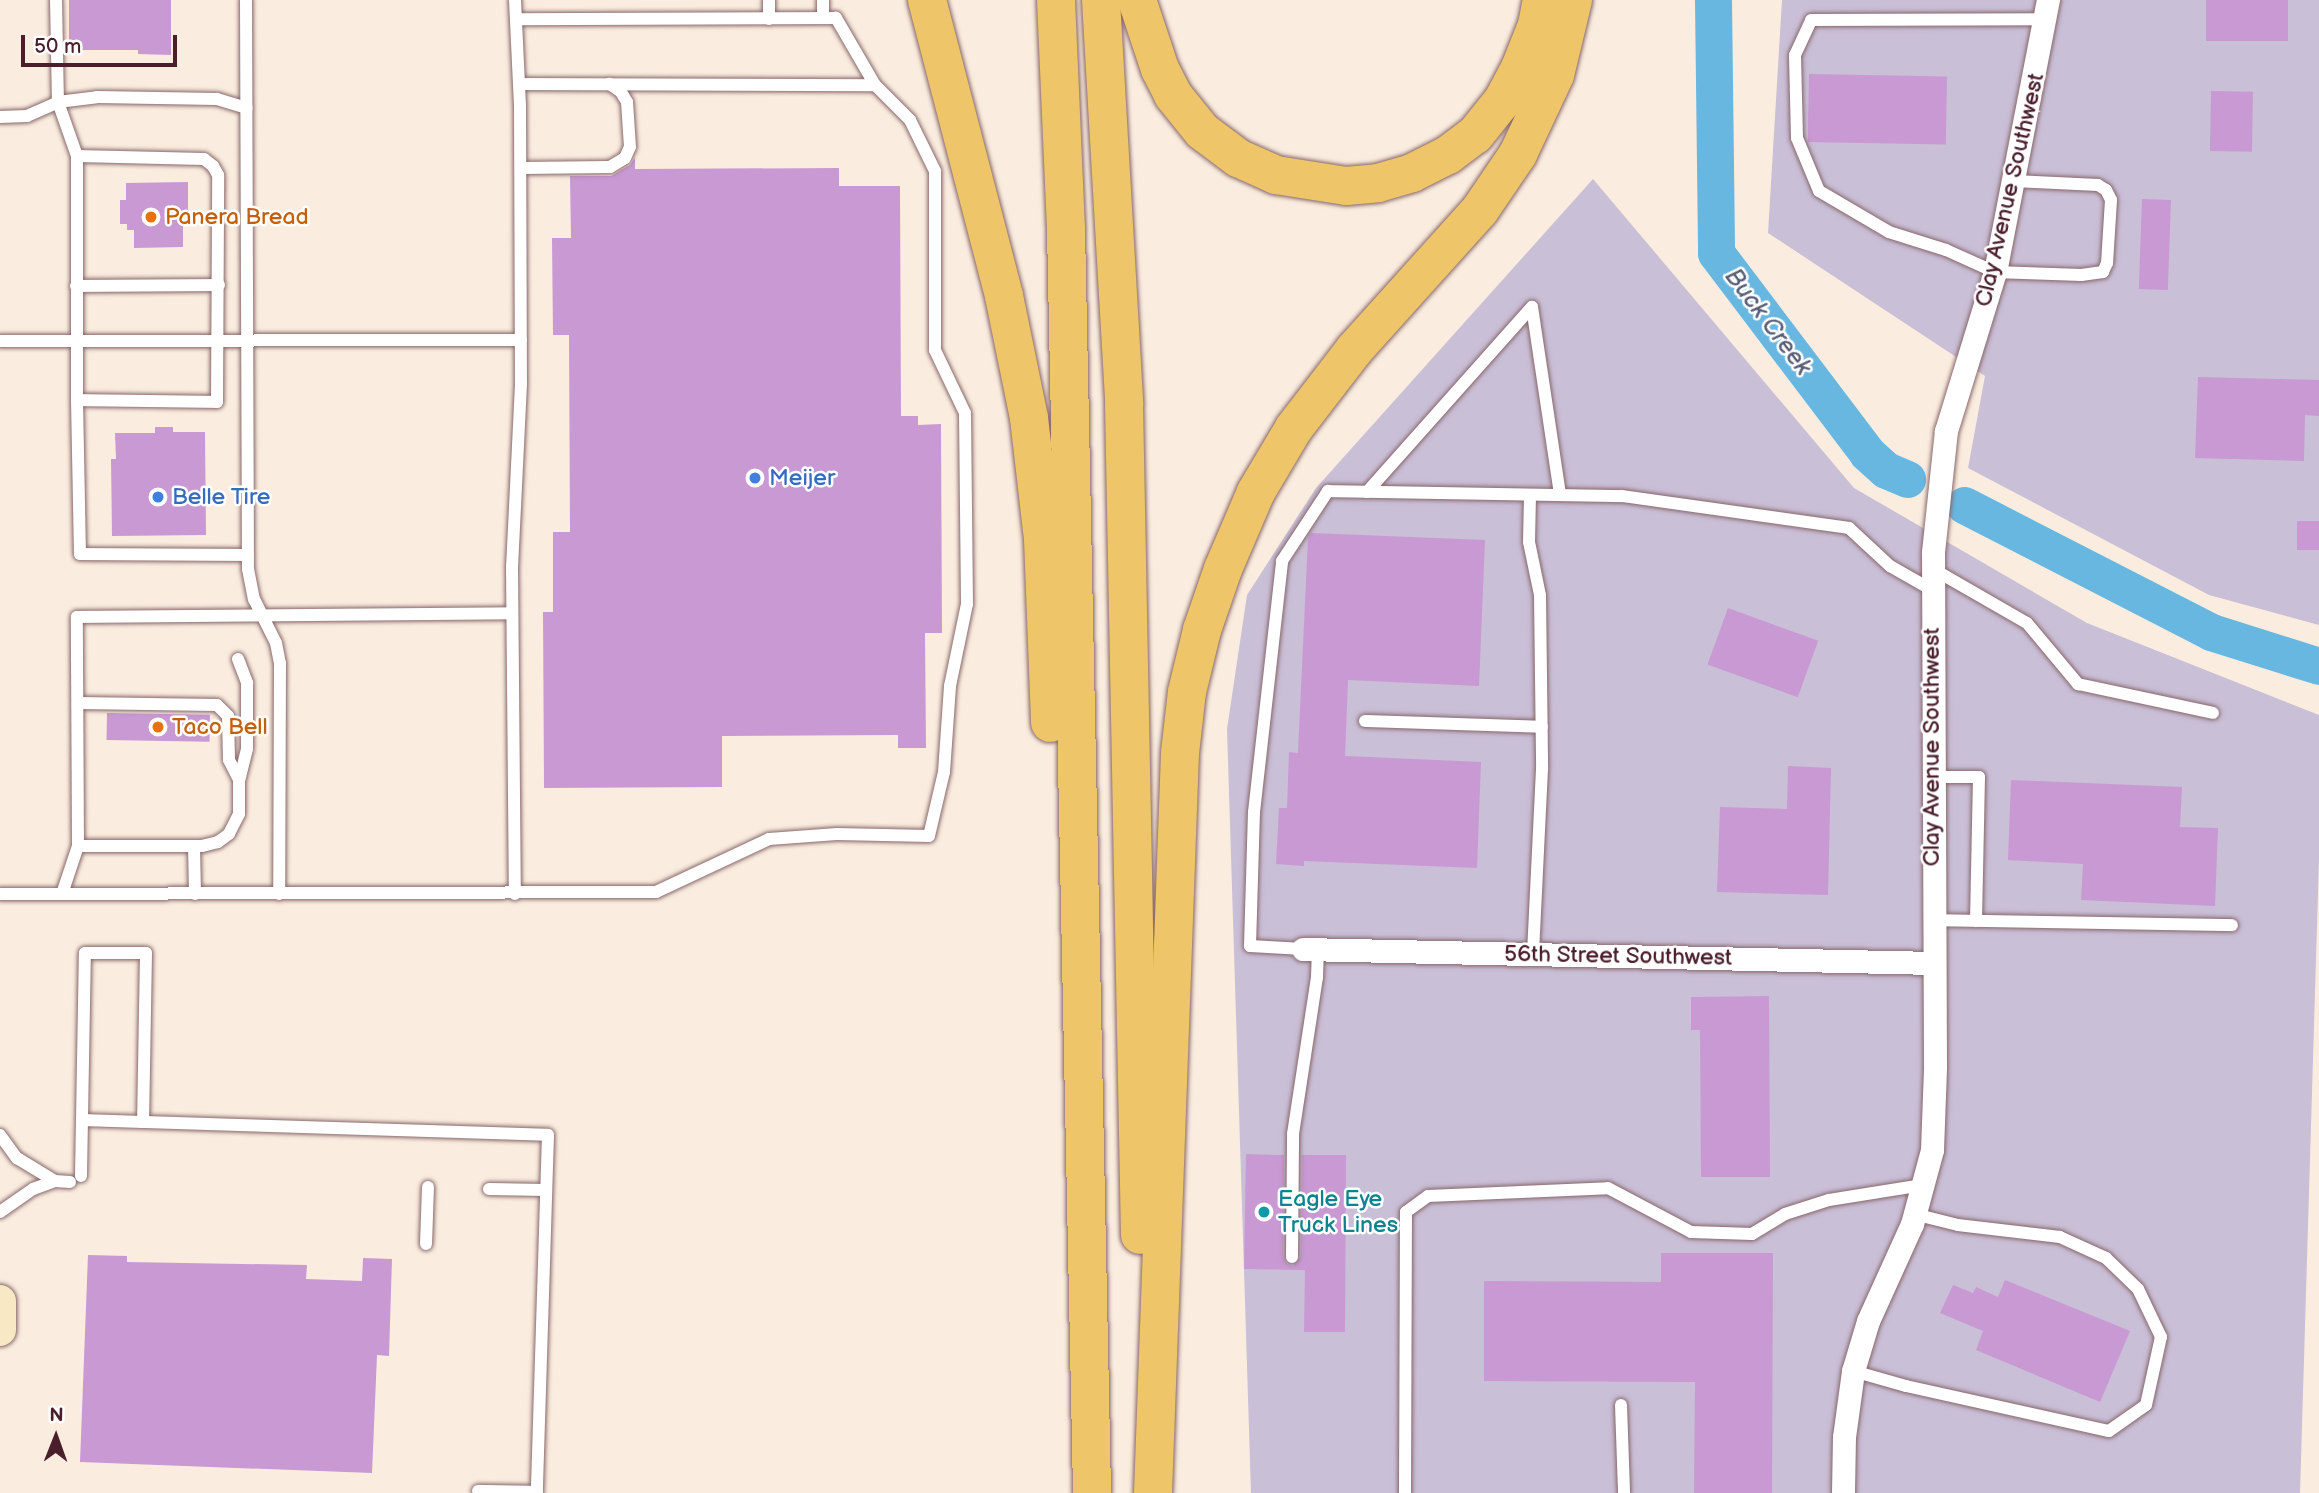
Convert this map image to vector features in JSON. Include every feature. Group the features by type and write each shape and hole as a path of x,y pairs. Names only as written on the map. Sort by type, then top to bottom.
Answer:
{"highway":[{"path":"927,0 1004,296 1035,453 1043,539 1055,809 1081,984"},
{"path":"1056,0 1067,255 1092,1493"},
{"path":"1101,0 1124,404 1146,1493"},
{"path":"1137,0 1164,78 1173,95 1202,131 1238,158 1276,175 1346,186 1378,183 1412,173 1448,155 1475,135 1503,100 1520,68 1542,0"},
{"path":"1153,1493 1180,753 1187,692 1202,630 1223,569 1251,502 1294,428 1354,350 1480,210 1518,154 1555,75 1573,0"}],"main road":[{"path":"0,1301 0,1330"}],"street":[{"name":"Clay Avenue Southwest","path":"1843,1493 1844,1437 1853,1371 1868,1321 1914,1214 1932,1150 1935,1067 1932,580 1946,431 1996,272 2047,9"},
{"name":"56th Street Southwest","path":"1310,949 1933,963"}],"lane":[{"path":"55,0 58,102 77,156 75,341 80,554 248,555"},
{"path":"246,0 248,555 251,590 276,643 280,663 279,894"},
{"path":"515,0 521,168 520,447 513,510 512,613 515,894"},
{"path":"769,0 769,19"},
{"path":"823,0 823,19"},
{"path":"2014,181 2098,185 2106,190 2111,200 2107,263 2103,272 1996,272 1946,250 1889,232 1819,191 1797,138 1795,55 1811,20 2047,9"},
{"path":"0,894 656,892 769,839 837,834 929,836 943,772 950,686 967,604 965,414 935,350 935,171 910,120 874,85 836,18 517,19"},
{"path":"520,84 874,85"},
{"path":"521,168 610,167 625,158 630,147 627,102 621,92 609,84"},
{"path":"0,117 37,114 58,102 97,97 209,98 247,108"},
{"path":"77,156 204,159 213,166 218,175 219,285 217,402 77,400"},
{"path":"76,286 219,285"},
{"path":"1367,492 1532,307 1560,495"},
{"path":"0,341 521,340"},
{"path":"1292,1257 1293,1134 1317,977 1310,949 1250,946 1254,812 1282,561 1328,491 1622,496 1849,527 1890,566 1932,580 2027,623 2078,684 2213,713"},
{"path":"1530,495 1529,542 1540,595 1542,727 1533,954"},
{"path":"62,894 78,846 77,617 512,613"},
{"path":"78,846 194,846 218,842 234,828 239,814 239,780 247,749 247,683 238,659"},
{"path":"78,703 217,705 228,716 229,760 239,780"},
{"path":"1365,720 1542,727"},
{"path":"1932,777 1979,777 1976,921"},
{"path":"194,846 195,894"},
{"path":"1932,920 2232,925"},
{"path":"0,1212 21,1194 55,1181 76,1179 82,1121 85,953 146,953 142,1122"},
{"path":"82,1121 548,1135 537,1492 478,1491"},
{"path":"0,1135 18,1158 55,1181"},
{"path":"1405,1493 1406,1212 1428,1196 1608,1188 1691,1232 1752,1234 1785,1214 1829,1200 1923,1185"},
{"path":"426,1244 428,1187"},
{"path":"489,1189 546,1190"},
{"path":"1853,1371 1906,1386 2109,1431 2146,1405 2161,1337 2138,1289 2106,1258 2060,1237 1958,1226 1914,1214"},
{"path":"1621,1405 1624,1493"}],"shaded area":[{"path":"1782,0 2319,0 2319,625 2209,595 1968,468 1985,376 1768,233"},
{"path":"1593,179 1854,488 2087,623 2319,715 2319,859 2300,1493 1251,1493 1227,729 1247,595 1316,488"}],"building":[{"path":"69,0 171,0 171,55 138,54 138,50 69,50"},
{"path":"2206,0 2288,0 2288,41 2206,41"},
{"path":"1809,74 1947,76 1946,144 1808,142"},
{"path":"2211,91 2253,92 2252,152 2210,151"},
{"name":"Meijer","path":"635,158 635,169 839,168 839,186 900,186 901,416 918,416 918,425 941,424 942,633 925,633 926,748 898,748 898,735 722,736 722,787 544,788 543,612 553,612 553,532 570,532 569,335 553,335 552,238 571,238 570,176 611,176 630,165"},
{"name":"Panera Bread","path":"188,182 188,211 183,211 183,247 134,248 134,230 127,230 127,224 120,224 120,200 126,200 126,183"},
{"path":"2142,199 2171,200 2168,290 2139,289"},
{"path":"2198,377 2319,380 2319,416 2305,415 2304,461 2195,458"},
{"name":"Belle Tire","path":"155,427 173,427 173,432 205,432 206,535 112,536 111,459 116,459 115,433 155,433"},
{"path":"2297,521 2319,521 2319,550 2297,550"},
{"path":"1311,533 1485,540 1479,686 1348,680 1345,756 1481,762 1477,868 1304,861 1304,866 1276,864 1279,808 1287,808 1289,752 1298,753 1308,538"},
{"path":"1728,608 1818,641 1798,697 1707,664"},
{"name":"Taco Bell","path":"107,713 210,715 210,742 107,740"},
{"path":"1788,766 1831,768 1828,895 1717,892 1720,807 1787,809"},
{"path":"2011,780 2182,787 2180,827 2218,828 2215,906 2081,900 2083,864 2008,860"},
{"path":"1769,996 1770,1177 1701,1177 1700,1030 1691,1030 1691,997"},
{"path":"1246,1154 1284,1155 1283,1257 1287,1264 1293,1266 1301,1257 1302,1155 1346,1155 1345,1332 1304,1332 1305,1270 1244,1269"},
{"path":"1661,1253 1773,1253 1772,1493 1694,1493 1695,1382 1484,1381 1484,1281 1661,1282"},
{"path":"88,1255 127,1256 127,1262 307,1265 306,1279 362,1281 363,1258 392,1259 389,1356 377,1355 372,1473 80,1462"},
{"path":"2005,1280 2130,1331 2100,1402 1976,1350 1983,1331 1940,1313 1953,1285 1973,1293 1976,1287 1998,1297"}],"waterway":[{"name":"Buck Creek","path":"1713,0 1716,253 1867,453 1886,470 1907,479"},
{"name":"Buck Creek","path":"1964,505 2211,632 2319,666"}],"place":[{"name":"Panera Bread","path":"151,217"},
{"name":"Meijer","path":"755,478"},
{"name":"Belle Tire","path":"158,497"},
{"name":"Taco Bell","path":"158,727"},
{"name":"Eagle Eye Truck Lines","path":"1264,1212"}]}
